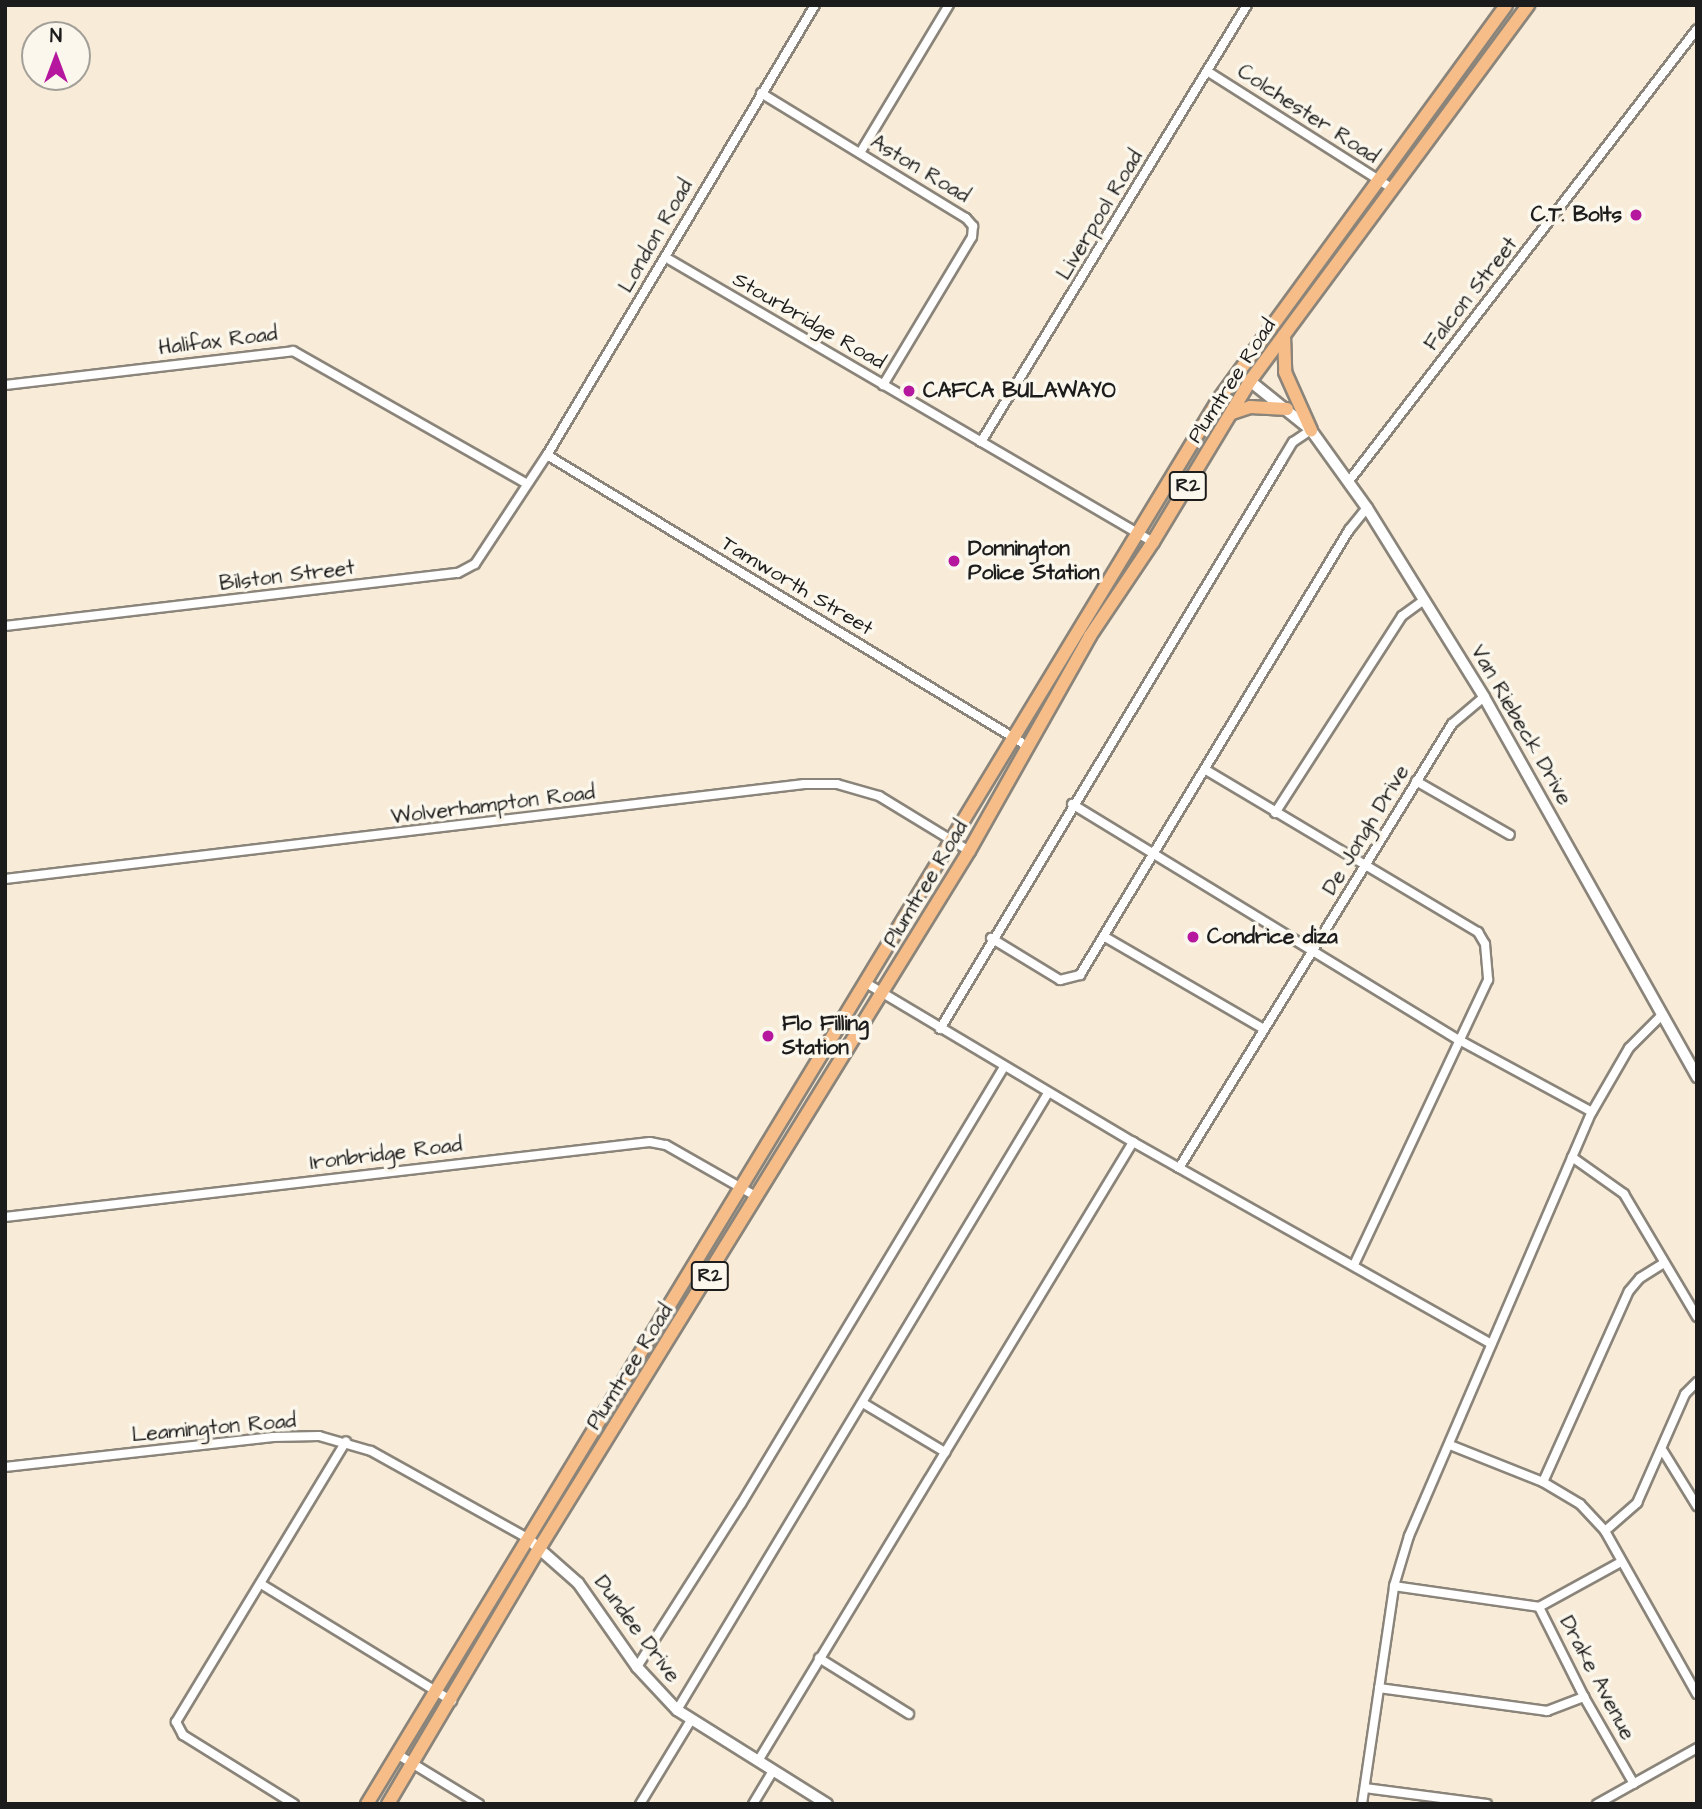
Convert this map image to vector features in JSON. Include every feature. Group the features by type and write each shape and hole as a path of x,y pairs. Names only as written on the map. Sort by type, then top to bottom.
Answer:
{"highway":[{"name":"Plumtree Road","path":"367,1804 1219,398 1376,179 1506,5"},
{"name":"Plumtree Road","path":"388,1804 411,1763 452,1701 540,1547 969,851 1090,636 1153,542 1250,381 1390,187 1528,5"},
{"path":"1284,334 1285,372 1311,430"},
{"path":"1219,398 1250,381 1251,351"},
{"path":"1232,413 1250,407 1287,409"}],"street":[{"name":"London Road","path":"527,484 547,455 814,5"},
{"path":"860,153 949,5"},
{"name":"Liverpool Road","path":"981,442 1247,5"},
{"name":"Falcon Street","path":"1349,481 1697,29"},
{"name":"Colchester Road","path":"1207,71 1390,187"},
{"name":"Aston Road","path":"761,93 966,218 974,231 883,385"},
{"name":"Stourbridge Road","path":"665,257 1153,542"},
{"name":"Halifax Road","path":"5,385 293,351 527,484"},
{"name":"Van Riebeck Drive","path":"1250,381 1311,430 1367,508 1484,697 1697,1077"},
{"path":"940,1029 991,938 1293,442 1311,430"},
{"name":"Tamworth Street","path":"547,455 1029,747"},
{"name":"Bilston Street","path":"5,626 458,573 475,564 527,484"},
{"path":"991,938 1065,981 1080,975 1349,530 1367,508"},
{"path":"1275,813 1402,616 1424,600"},
{"name":"De Jongh Drive","path":"1179,1168 1452,724 1484,697"},
{"path":"1206,770 1365,868 1478,932 1485,944 1488,980 1354,1265"},
{"path":"1416,780 1510,835"},
{"name":"Wolverhampton Road","path":"5,878 804,785 837,784 879,796 969,851"},
{"path":"1072,804 1156,852 1459,1040 1592,1112"},
{"path":"1105,937 1265,1029"},
{"path":"866,983 1004,1068 1491,1344"},
{"path":"1362,1804 1394,1586 1429,1486 1450,1444 1592,1112 1629,1048 1661,1016"},
{"path":"637,1667 741,1504 1004,1068"},
{"path":"677,1710 1048,1093"},
{"name":"Ironbridge Road","path":"5,1217 650,1142 666,1145 758,1197"},
{"path":"758,1761 1133,1142"},
{"path":"1572,1157 1618,1186 1697,1317"},
{"path":"1543,1482 1629,1291 1640,1278 1664,1263"},
{"path":"1605,1531 1637,1503 1663,1451 1685,1394 1697,1382"},
{"path":"863,1403 945,1452"},
{"name":"Leamington Road","path":"5,1467 273,1437 346,1441 371,1451 527,1538"},
{"path":"294,1804 183,1735 176,1722 346,1441"},
{"path":"1450,1444 1543,1482 1580,1504 1605,1531 1619,1563 1697,1694"},
{"path":"1663,1451 1697,1506"},
{"name":"Dundee Drive","path":"527,1538 578,1583 637,1667 677,1710 827,1804"},
{"path":"1539,1607 1619,1563"},
{"path":"261,1584 452,1701"},
{"name":"Drake Avenue","path":"1394,1586 1539,1607 1584,1697 1634,1784"},
{"path":"819,1658 909,1714"},
{"path":"1378,1688 1534,1710 1559,1708 1584,1697"},
{"path":"640,1804 691,1720"},
{"path":"1597,1804 1697,1748"},
{"path":"397,1754 479,1804"},
{"path":"754,1804 773,1771"},
{"path":"1364,1788 1487,1804"}],"place":[{"name":"C.T. Bolts","path":"1636,215"},
{"name":"CAFCA BULAWAYO","path":"909,391"},
{"name":"Donnington Police Station","path":"954,561"},
{"name":"Condrice diza","path":"1193,937"},
{"name":"Flo Filling Station","path":"768,1036"}]}
